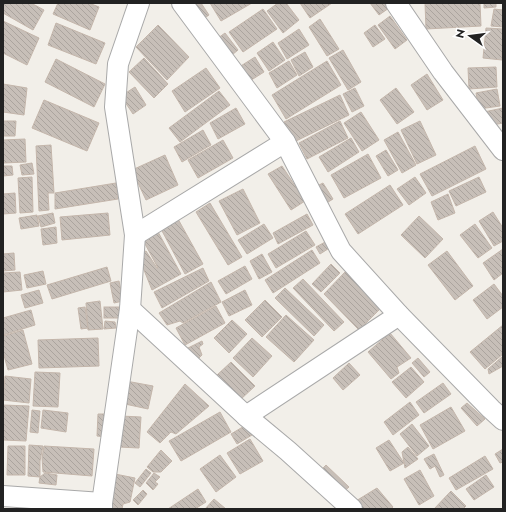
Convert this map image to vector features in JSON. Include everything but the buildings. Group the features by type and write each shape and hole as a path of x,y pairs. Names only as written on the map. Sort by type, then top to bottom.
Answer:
{"street":[{"path":"3,496 102,506 130,309 135,235 115,107 118,64 139,3"},
{"path":"182,3 285,142 341,252 399,315 490,409 503,420"},
{"path":"396,3 443,72 503,150"},
{"path":"135,235 285,142"},
{"path":"130,309 246,416 288,451 352,509"},
{"path":"246,416 399,315"}]}
